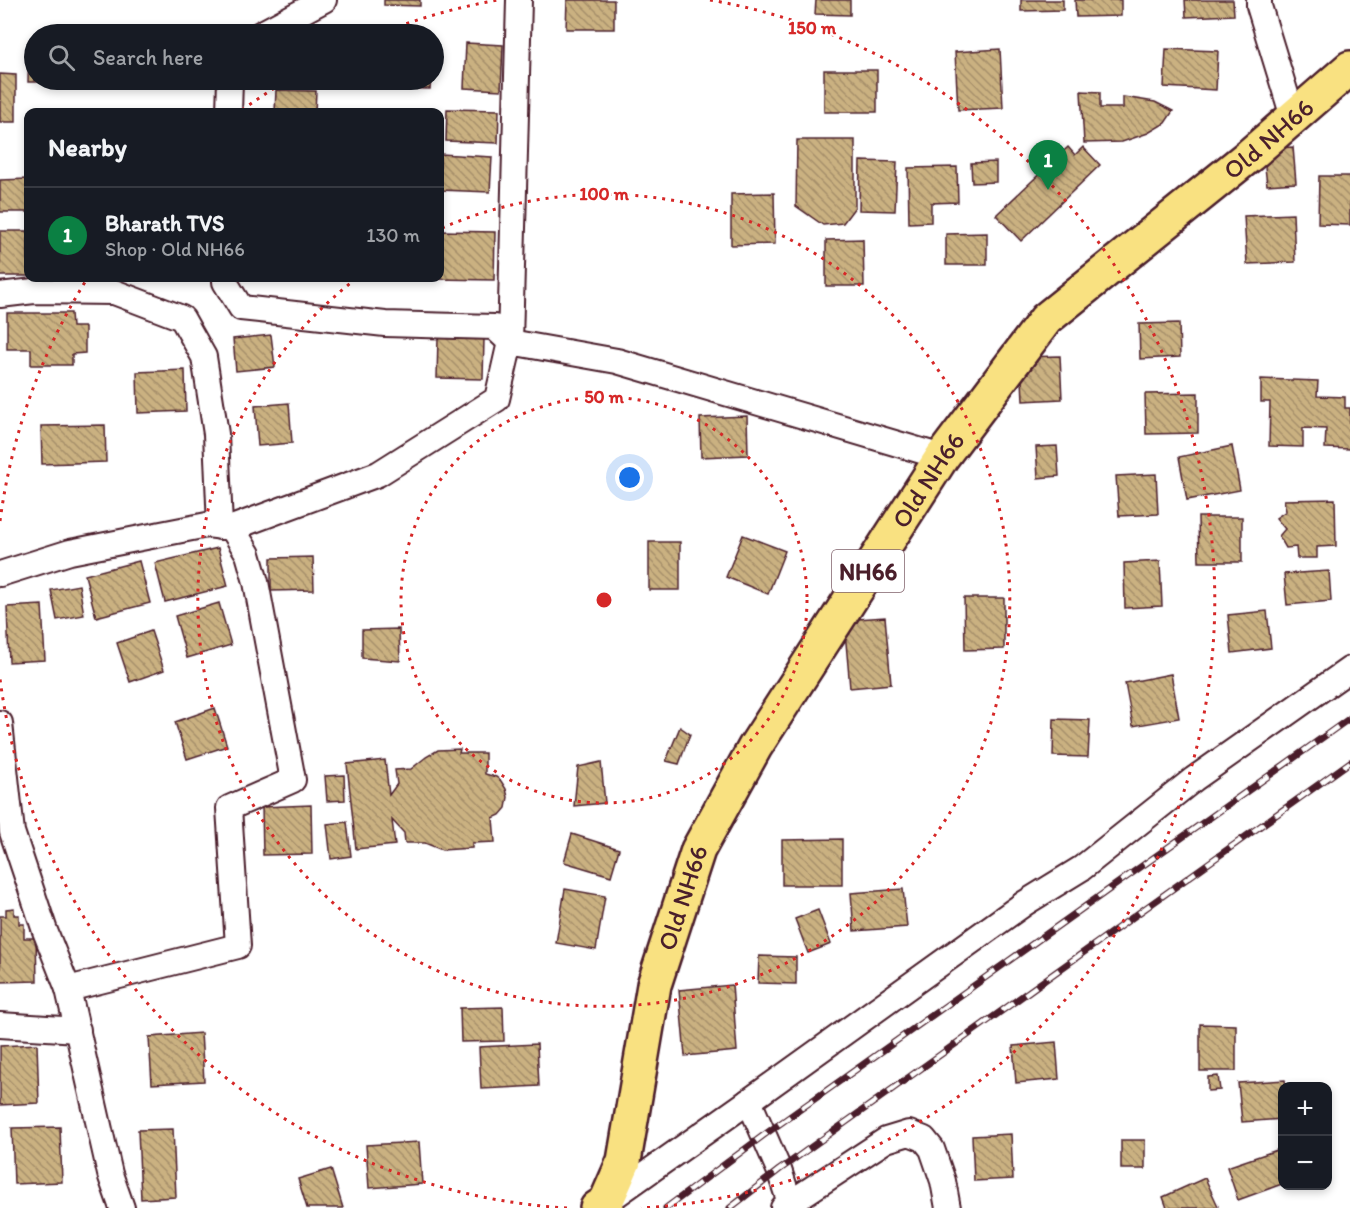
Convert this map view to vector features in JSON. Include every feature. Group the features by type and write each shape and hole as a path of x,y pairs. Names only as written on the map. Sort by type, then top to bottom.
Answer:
{"main road":[{"name":"Old NH66","path":"602,1205 624,1161 654,985 698,850 755,747 942,457 1046,319 1250,155 1350,68"}],"street":[{"path":"279,24 324,0"},
{"path":"0,574 70,552 207,525 226,527 378,474 496,399 510,342 519,0"},
{"path":"1259,0 1293,117"},
{"path":"229,108 230,90"},
{"path":"225,282 241,308 385,324 494,327 510,342 617,362 942,457"},
{"path":"0,295 34,291 114,292 182,318 204,357 216,434 226,527 248,554 256,582 292,780 229,808 238,946 68,989"},
{"path":"602,1205 1025,903 1082,868 1194,779 1350,669"},
{"path":"0,723 5,815 68,989 110,1174 122,1208"},
{"path":"0,1025 78,1030"},
{"path":"749,1101 779,1170 787,1205 886,1140 909,1133 924,1138 932,1149 943,1181 948,1208"}],"building":[{"path":"384,0 420,0 420,6 384,5"},
{"path":"567,0 614,0 614,29 566,29"},
{"path":"816,0 850,0 850,15 815,14"},
{"path":"1021,0 1063,0 1063,10 1021,11"},
{"path":"1075,0 1121,0 1121,16 1076,17"},
{"path":"1185,0 1233,0 1234,15 1186,17"},
{"path":"466,43 503,45 501,90 464,88"},
{"path":"1000,49 1003,108 958,110 955,52"},
{"path":"1166,49 1218,51 1216,90 1164,87"},
{"path":"824,70 877,70 877,112 824,112"},
{"path":"0,74 16,75 16,122 0,122"},
{"path":"276,90 316,91 315,108 275,108"},
{"path":"1081,91 1100,92 1100,108 1123,108 1123,97 1155,102 1173,111 1165,123 1148,133 1122,142 1084,143"},
{"path":"447,109 499,110 498,143 446,141"},
{"path":"797,140 855,140 855,207 843,223 823,225 796,206"},
{"path":"1068,147 1075,155 1083,147 1100,165 1021,241 996,215"},
{"path":"1293,147 1296,183 1267,185 1263,149"},
{"path":"444,154 492,157 490,192 444,190"},
{"path":"860,161 897,162 895,211 859,210"},
{"path":"996,162 996,182 972,183 971,163"},
{"path":"957,167 958,202 931,203 931,222 909,223 908,168"},
{"path":"1319,176 1350,176 1350,225 1318,224"},
{"path":"24,179 24,212 0,212 0,180"},
{"path":"774,193 775,244 731,245 731,194"},
{"path":"1293,214 1295,262 1247,264 1244,216"},
{"path":"0,231 24,231 24,276 0,276"},
{"path":"444,231 495,232 494,280 444,279"},
{"path":"987,233 987,265 946,265 946,234"},
{"path":"863,239 864,286 826,286 826,240"},
{"path":"7,313 71,313 72,327 85,327 85,353 72,354 72,365 31,365 31,349 7,349"},
{"path":"1179,323 1180,357 1140,359 1139,324"},
{"path":"271,335 275,367 236,371 233,339"},
{"path":"438,338 484,339 483,379 437,378"},
{"path":"1060,356 1062,399 1023,401 1021,357"},
{"path":"185,370 186,411 138,413 137,372"},
{"path":"1261,379 1318,381 1317,396 1345,397 1345,408 1350,408 1350,449 1325,448 1326,429 1303,428 1303,447 1269,446 1270,402 1261,402"},
{"path":"1198,393 1198,433 1146,434 1145,394"},
{"path":"289,403 292,443 258,446 255,406"},
{"path":"747,416 748,455 701,457 700,418"},
{"path":"105,425 106,462 42,464 41,426"},
{"path":"1057,446 1059,476 1038,478 1036,447"},
{"path":"1232,446 1240,490 1187,500 1179,457"},
{"path":"1156,474 1158,514 1119,516 1116,476"},
{"path":"1335,499 1336,546 1317,547 1317,558 1297,558 1296,547 1286,548 1279,536 1285,529 1276,518 1286,511 1284,500"},
{"path":"1198,517 1242,517 1242,562 1199,562"},
{"path":"743,535 785,551 768,594 726,577"},
{"path":"649,542 680,542 680,590 649,590"},
{"path":"218,548 228,586 165,602 155,563"},
{"path":"313,557 314,590 271,591 271,558"},
{"path":"139,561 150,603 96,617 85,575"},
{"path":"1160,561 1162,606 1125,608 1124,563"},
{"path":"1329,571 1331,601 1287,605 1284,574"},
{"path":"79,585 84,615 57,620 51,590"},
{"path":"964,598 1004,598 1004,649 965,650"},
{"path":"219,603 231,645 187,658 175,616"},
{"path":"42,605 45,660 9,662 7,607"},
{"path":"1267,611 1271,648 1232,653 1228,615"},
{"path":"885,617 891,684 850,688 844,620"},
{"path":"399,629 400,661 362,658 362,630"},
{"path":"151,631 164,670 130,682 117,643"},
{"path":"1171,674 1179,718 1133,726 1125,683"},
{"path":"215,708 227,746 187,759 175,722"},
{"path":"1054,719 1090,720 1088,757 1053,756"},
{"path":"680,727 690,734 679,764 666,761"},
{"path":"460,749 459,753 485,753 485,774 496,777 506,789 508,797 506,808 500,815 493,818 495,842 472,843 472,848 442,850 425,843 405,843 404,833 392,820 395,845 356,849 347,764 385,760 389,795 397,784 395,770 411,769 438,750"},
{"path":"601,762 605,803 574,806 578,767"},
{"path":"344,775 345,800 327,801 325,776"},
{"path":"311,805 312,854 263,855 262,807"},
{"path":"347,822 351,856 331,859 327,824"},
{"path":"572,834 619,849 611,876 564,862"},
{"path":"842,839 842,885 782,885 782,840"},
{"path":"565,889 605,896 596,950 556,943"},
{"path":"903,889 907,927 854,931 851,893"},
{"path":"14,908 14,915 19,915 19,924 24,924 24,938 36,938 37,981 0,982 0,916 6,916 6,909"},
{"path":"818,910 831,944 808,953 795,919"},
{"path":"759,956 796,957 796,984 758,983"},
{"path":"732,985 737,1051 685,1056 679,990"},
{"path":"503,1007 504,1041 461,1042 460,1008"},
{"path":"1200,1024 1236,1025 1236,1071 1200,1071"},
{"path":"201,1033 204,1081 152,1084 149,1037"},
{"path":"1056,1042 1059,1079 1016,1083 1013,1046"},
{"path":"37,1044 39,1103 0,1105 0,1046"},
{"path":"537,1044 539,1086 481,1089 479,1047"},
{"path":"1218,1076 1220,1090 1208,1091 1208,1077"},
{"path":"1285,1080 1285,1082 1278,1082 1278,1119 1242,1122 1238,1083"},
{"path":"60,1127 62,1182 14,1184 12,1128"},
{"path":"173,1129 176,1197 141,1199 138,1130"},
{"path":"1011,1134 1013,1179 974,1181 972,1136"},
{"path":"1121,1140 1145,1140 1145,1169 1121,1169"},
{"path":"419,1142 422,1184 369,1188 366,1145"},
{"path":"1277,1150 1278,1185 1238,1200 1227,1167"},
{"path":"331,1169 343,1208 307,1208 298,1179"},
{"path":"1205,1178 1218,1206 1213,1208 1167,1208 1163,1197"}],"railway":[{"path":"666,1208 764,1135 1350,718"},
{"path":"730,1208 779,1170 1350,762"}],"place":[{"name":"Bharath TVS","path":"1048,190"}]}
